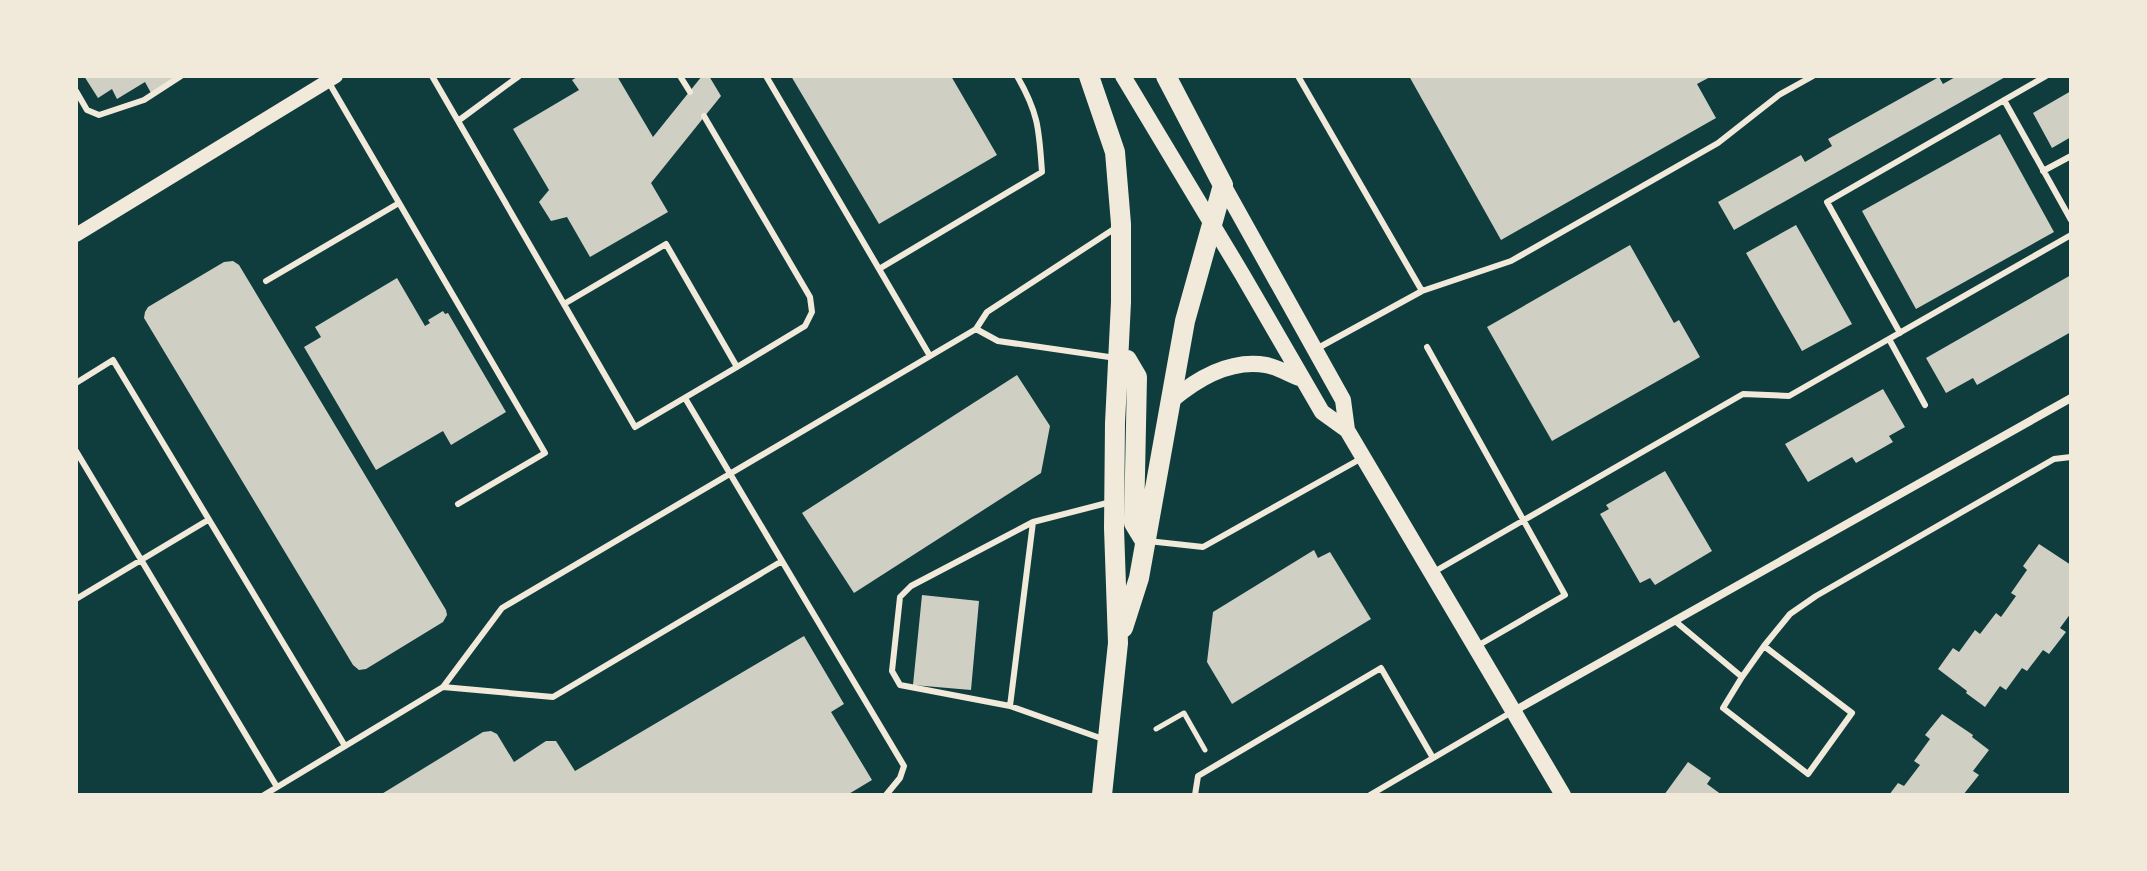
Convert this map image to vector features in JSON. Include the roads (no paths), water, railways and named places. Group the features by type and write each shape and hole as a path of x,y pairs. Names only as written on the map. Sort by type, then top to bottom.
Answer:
{"main road":[{"path":"1089,76 1115,152 1121,224 1114,501 1118,643 1102,794"},
{"path":"1123,76 1322,412 1347,430"},
{"path":"1166,76 1343,400 1347,430 1563,795"},
{"path":"1118,643 1139,578 1185,321 1223,185"},
{"path":"1118,359 1127,360 1137,377 1134,523 1145,541"},
{"path":"1172,400 1207,376 1243,364 1268,365 1302,379"}],"street":[{"path":"76,235 330,78"},
{"path":"1513,711 2071,398"}],"lane":[{"path":"76,91 87,110 99,115 144,100 181,76"},
{"path":"432,76 635,427 805,326 812,312 810,297 704,116"},
{"path":"458,121 519,76"},
{"path":"680,76 690,92"},
{"path":"766,76 930,356"},
{"path":"879,269 1042,172 1038,124 1031,101 1017,76"},
{"path":"1298,76 1422,291"},
{"path":"1315,350 1422,291 1511,261 1718,143 1779,95 1813,76"},
{"path":"1900,333 1827,202 2046,76"},
{"path":"330,78 545,453 458,504"},
{"path":"2004,100 2071,220"},
{"path":"2043,171 2071,156"},
{"path":"266,281 399,203"},
{"path":"264,795 443,687 502,608 976,329 987,312 1121,224"},
{"path":"1432,573 1743,394 1789,396 2071,235"},
{"path":"564,304 666,244 737,367"},
{"path":"976,329 998,341 1118,359"},
{"path":"1889,339 1925,405"},
{"path":"1427,347 1565,595 1476,647"},
{"path":"76,383 113,360 345,746"},
{"path":"685,398 904,766 900,778 886,795"},
{"path":"76,451 277,787"},
{"path":"1145,541 1203,547 1363,457"},
{"path":"1764,646 1852,713 1808,774 1723,708 1764,646 1790,614 2054,459 2071,457"},
{"path":"1108,740 1010,706 900,685 892,671 900,597 911,586 1033,522 1114,501"},
{"path":"76,599 208,520"},
{"path":"1010,706 1033,522"},
{"path":"443,687 553,697 782,561"},
{"path":"1675,621 1742,677"},
{"path":"1195,795 1198,776 1381,668 1433,758"},
{"path":"1370,795 1513,711"}]}
